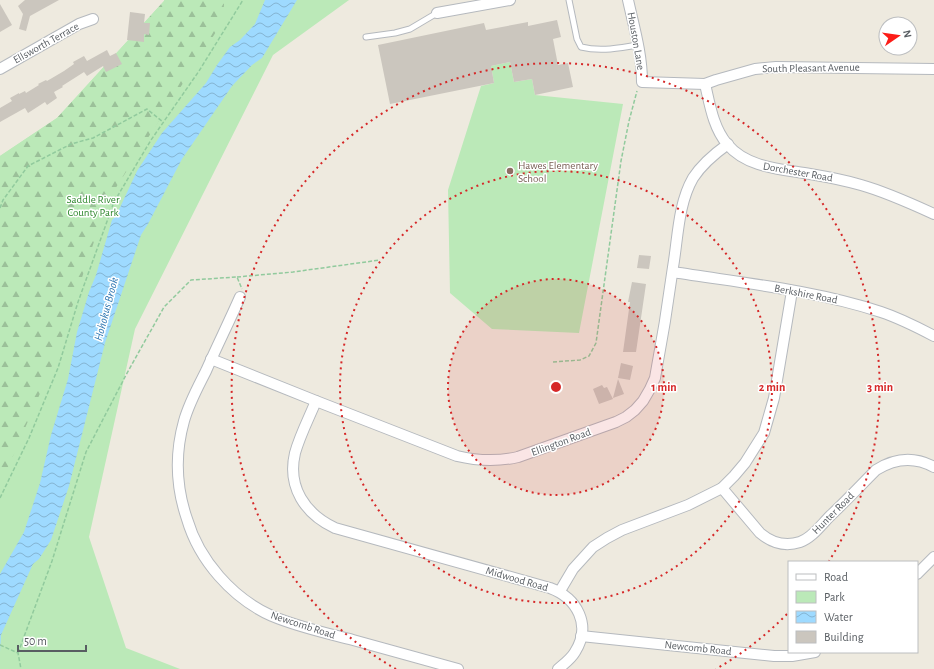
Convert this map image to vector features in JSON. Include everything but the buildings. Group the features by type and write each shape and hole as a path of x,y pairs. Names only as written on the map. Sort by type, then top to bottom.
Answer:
{"street":[{"path":"437,13 510,0"},
{"name":"Houston Lane","path":"628,0 638,45 642,70 642,82"},
{"name":"Ellsworth Terrace","path":"0,69 79,24 93,19"},
{"name":"South Pleasant Avenue","path":"642,82 705,84 724,77 755,69 776,67 934,69"},
{"name":"Dorchester Road","path":"705,84 714,121 719,132 728,144 742,157 759,165 833,178 861,185 889,194 934,214"},
{"name":"Ellington Road","path":"211,359 316,402 457,456 473,460 503,460 518,457 616,422 626,417 643,401 654,378 673,272 682,205 687,191 693,178 702,166 712,155 728,144"},
{"name":"Berkshire Road","path":"673,272 844,301 882,313 934,336"},
{"name":"Midwood Road","path":"316,402 298,446 294,466 294,477 301,499 314,516 335,528 560,592 573,569 594,547 622,530 682,508 722,488 745,463 764,433 774,398 792,291"},
{"name":"Newcomb Road","path":"240,297 189,406 184,420 178,454 178,474 182,502 188,524 199,548 216,572 229,586 242,597 272,615 305,627 458,669"},
{"name":"Hunter Road","path":"722,488 760,533 767,539 785,545 802,542 810,537 876,470 885,464 896,460 906,459 918,460 934,467"},
{"path":"918,573 934,557"},
{"path":"558,669 570,659 575,652 581,636 582,623 574,604 560,592"},
{"name":"Newcomb Road","path":"581,636 774,656 792,656 809,653"}],"lane":[{"path":"569,0 577,39 581,47 603,50 638,45"},
{"path":"366,37 395,33 410,29 437,13"}],"path":[{"path":"0,498 29,438 58,368 78,302 114,202 243,0"},
{"path":"553,362 580,360 589,356 596,343 621,161 635,96 642,82"},
{"path":"0,208 3,200 28,166 71,144 93,138 147,109 164,122"},
{"path":"21,669 18,653 52,561 86,452 126,375 164,308 191,280 293,272 380,260"},
{"path":"237,277 245,294 240,297"},
{"path":"0,646 18,653"}],"green space":[{"name":"Saddle River County Park","path":"164,0 349,0 273,55 135,329 89,537 126,648 180,669 0,669 0,156 57,118"},
{"path":"164,0 219,0 224,4 223,21 108,200 54,361 0,486 0,156 57,118"},
{"path":"510,62 514,82 532,79 535,95 623,104 579,333 492,329 450,293 448,190 481,86 494,83 491,66"}],"water":[{"name":"Hohokus Brook","path":"265,0 297,0 262,58 252,65 232,86 182,159 141,235 105,343 69,486 51,540 39,559 33,564 1,635 0,652 0,574 24,532 40,483 51,435 68,379 77,332 112,220 116,216 137,171 162,133 206,83 230,47 240,40 255,24"}],"place":[{"name":"Hawes Elementary School","path":"510,171"}]}
